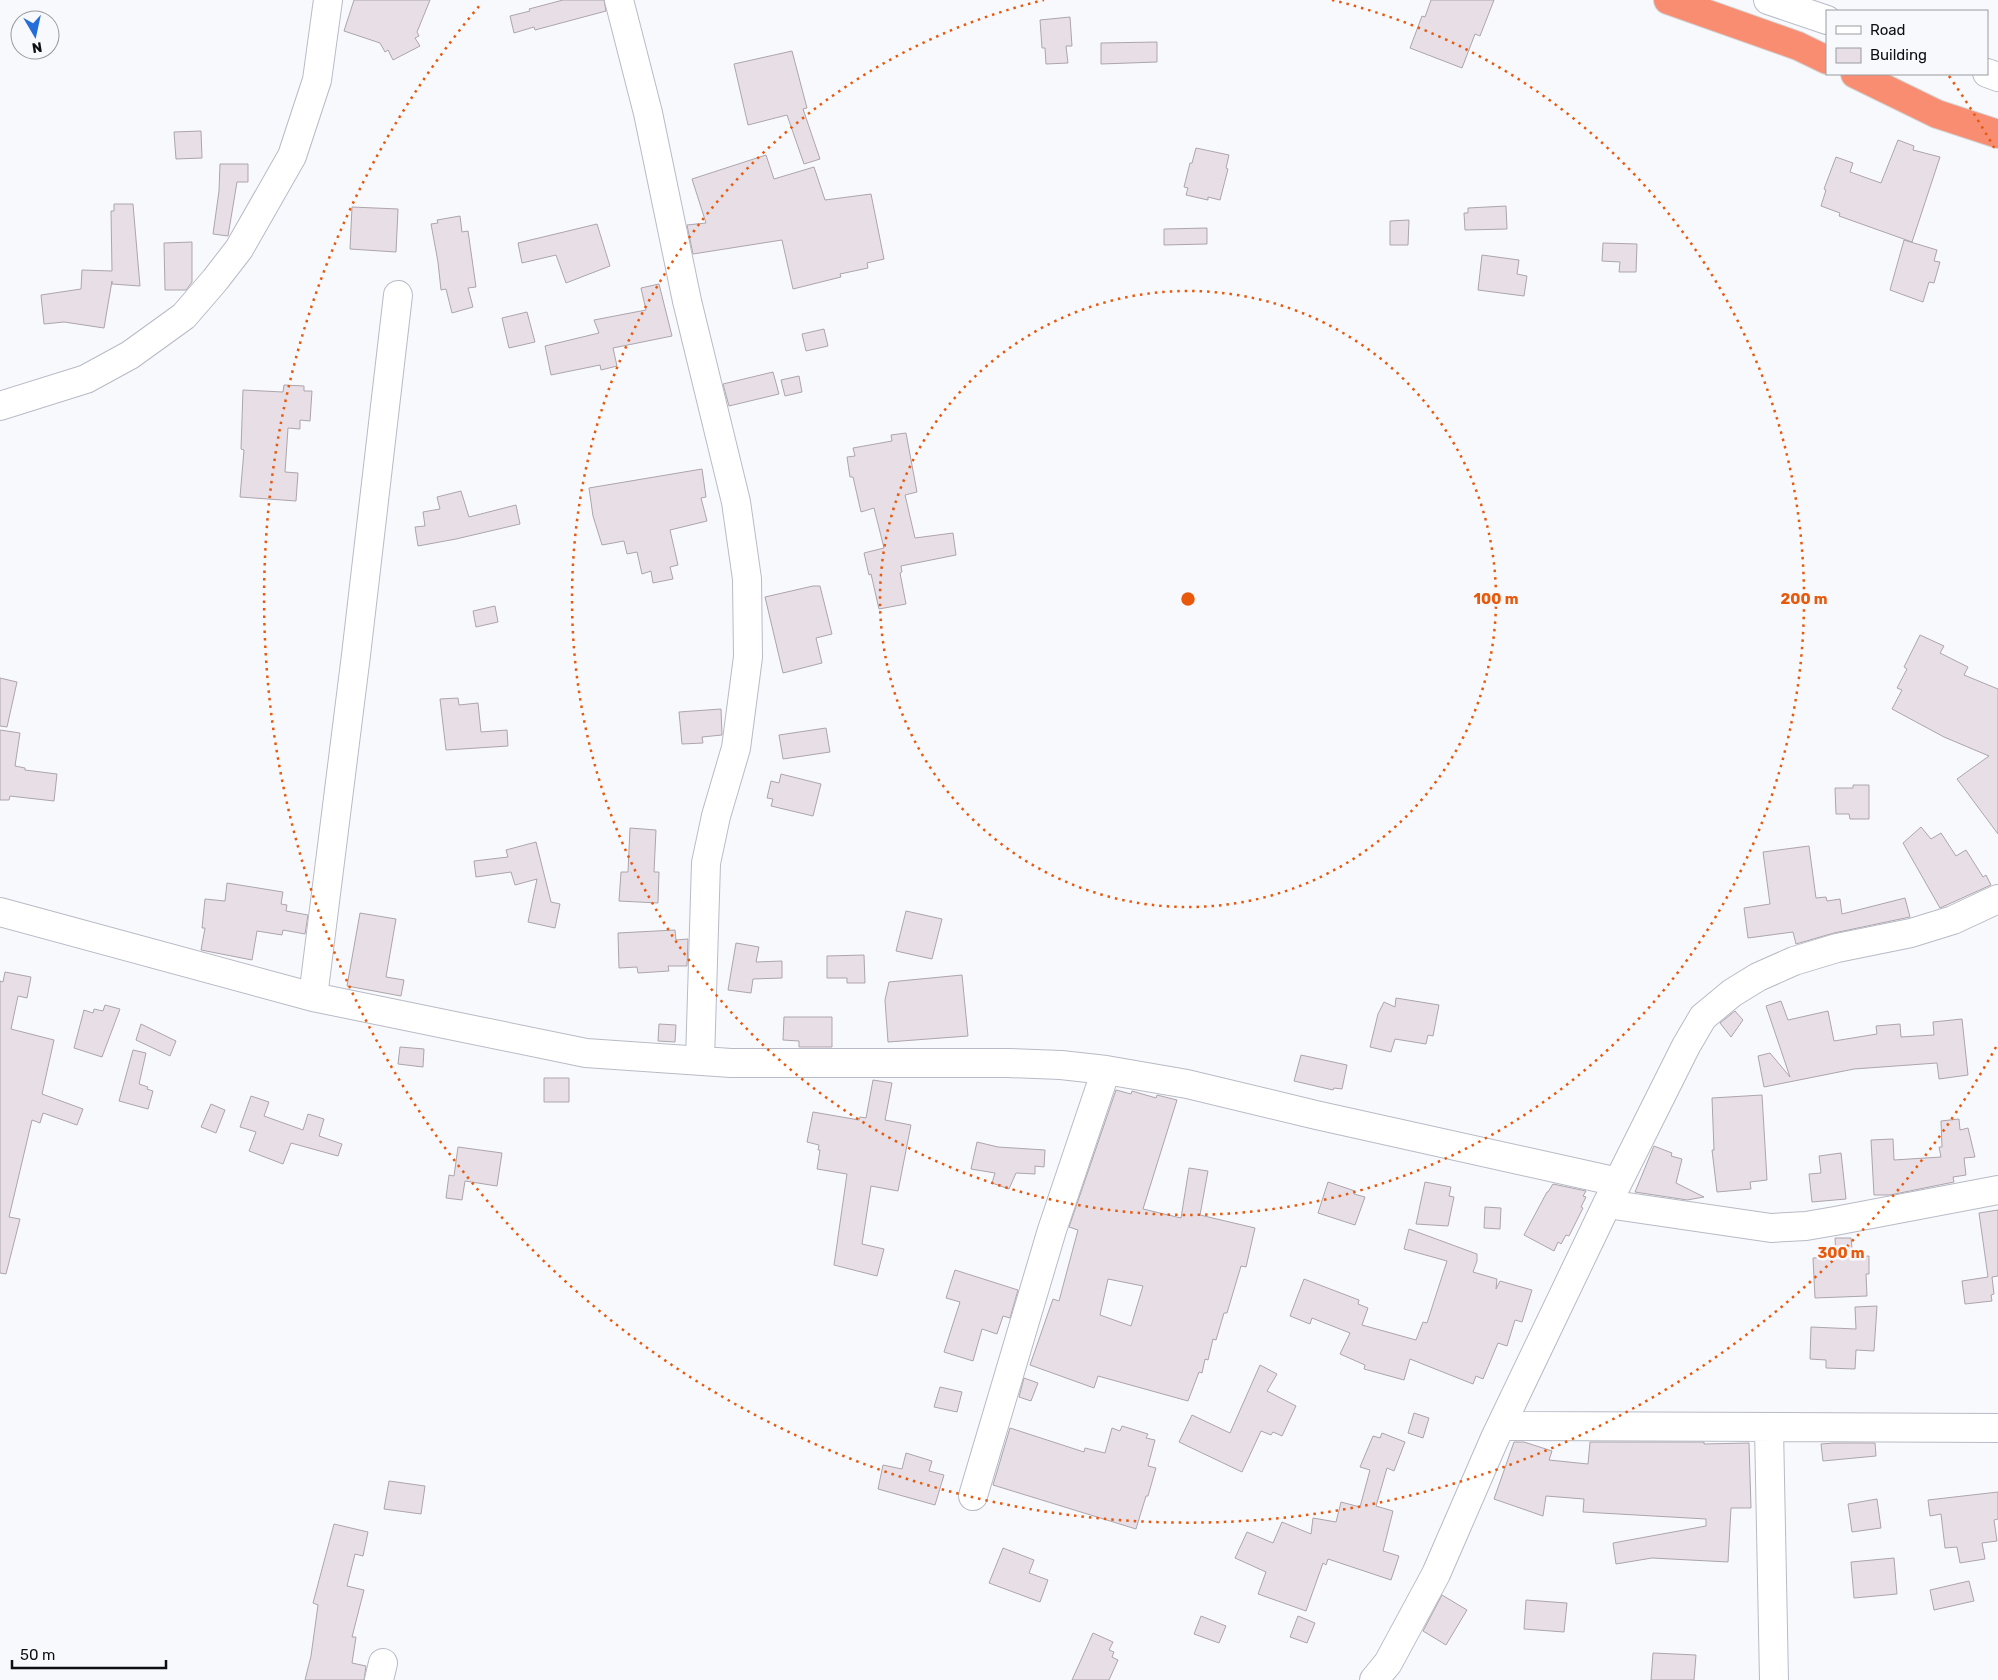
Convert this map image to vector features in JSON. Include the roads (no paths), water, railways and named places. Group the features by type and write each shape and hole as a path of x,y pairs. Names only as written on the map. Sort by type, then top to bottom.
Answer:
{"highway":[{"path":"1668,0 1798,46 1826,60"},
{"path":"1857,75 1937,114 1998,134"}],"street":[{"path":"0,406 86,379 130,356 184,316 215,280 239,249 292,156 317,80 328,0"},
{"path":"620,0 648,113 687,301 736,502 747,579 748,657 736,748 716,816 706,863 700,1060"},
{"path":"1783,3 1826,20"},
{"path":"313,997 358,645 398,295"},
{"path":"1374,1680 1388,1663 1436,1574 1501,1426 1613,1193 1686,1046 1704,1017 1732,993 1758,977 1794,961 1837,948 1910,932 1953,920 1998,898"},
{"path":"0,912 313,997 586,1053 731,1063 1008,1063 1061,1065 1106,1070 1187,1084 1316,1115 1613,1193 1771,1228 1806,1226 1998,1190"},
{"path":"973,1496 1052,1230 1106,1070"},
{"path":"1501,1426 1998,1428"},
{"path":"1769,1428 1774,1680"}]}
